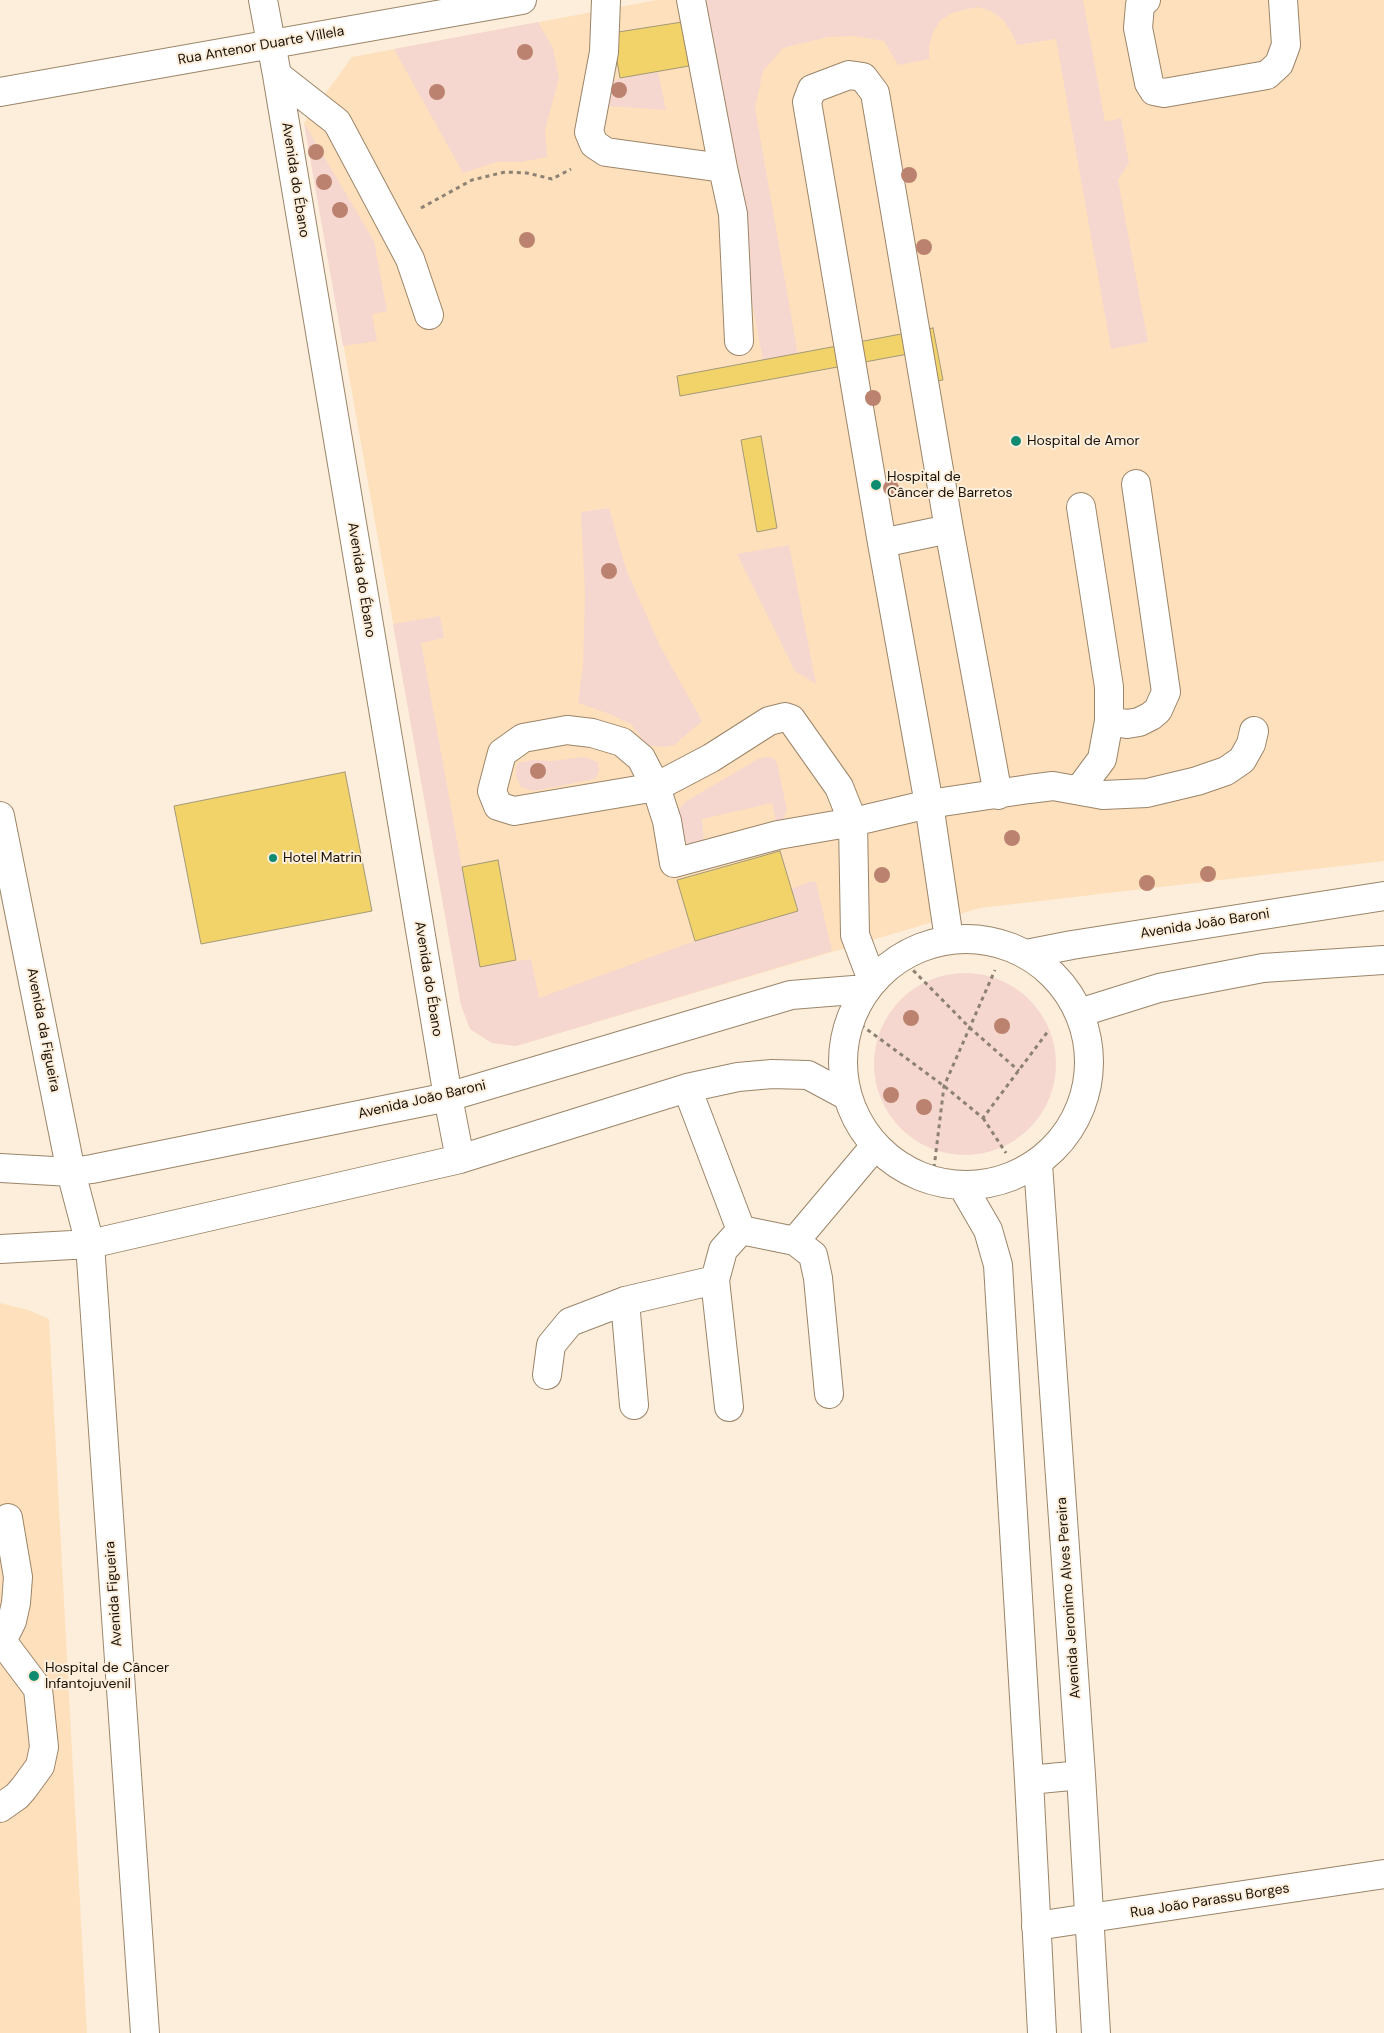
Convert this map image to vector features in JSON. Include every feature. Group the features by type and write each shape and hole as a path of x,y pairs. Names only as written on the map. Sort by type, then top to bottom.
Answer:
{"street":[{"name":"Avenida do Ébano","path":"263,0 460,1159"},
{"name":"Rua Antenor Duarte Villela","path":"0,92 522,0"},
{"path":"606,0 604,52 590,132 594,144 606,152 723,168"},
{"path":"691,0 723,168 734,214 739,341"},
{"path":"1146,0 1140,5 1138,28 1145,65 1149,83 1154,91 1164,93 1267,75 1279,64 1286,45 1283,0"},
{"path":"949,939 928,804 807,102 812,89 849,75 863,77 874,93 949,529 998,795"},
{"path":"277,76 337,122 410,259 429,315"},
{"path":"1110,722 1127,724 1139,722 1151,716 1158,710 1166,692 1136,484"},
{"path":"1079,790 1102,759 1110,722 1109,687 1081,507"},
{"path":"882,543 949,529"},
{"path":"869,984 855,935 852,822 839,787 791,719 785,717 769,721 711,758 656,787 514,811 498,806 492,791 502,753 524,738 567,730 592,732 622,742 640,758 656,787 668,821 674,863 778,835 852,822 928,804 1054,786 1103,795 1147,793 1197,781 1226,771 1242,760 1251,744 1254,731"},
{"name":"Avenida da Figueira","path":"0,816 71,1172 90,1244"},
{"name":"Avenida João Baroni","path":"1016,950 1072,945 1384,896"},
{"path":"949,939 984,940 1016,950 1052,974 1075,1006 1084,1029 1089,1066 1082,1104 1065,1137 1029,1169 993,1184 963,1187 932,1183 882,1153 860,1127 847,1096 843,1070 844,1042 851,1017 869,984 901,957 920,948 949,939"},
{"path":"1075,1006 1263,968 1384,960"},
{"name":"Avenida João Baroni","path":"0,1168 71,1172 448,1097 790,995 869,984"},
{"path":"0,1248 90,1244 460,1159 687,1088 738,1077 772,1074 808,1075 847,1096"},
{"path":"687,1088 741,1230"},
{"path":"795,1241 875,1146"},
{"name":"Avenida Jeronimo Alves Pereira","path":"1029,1169 1081,1775 1096,2033"},
{"path":"963,1187 988,1230 998,1265 1042,2033"},
{"path":"741,1230 795,1241 813,1255 818,1278 829,1394"},
{"path":"728,1407 715,1280 723,1250 741,1230"},
{"name":"Avenida Figueira","path":"90,1244 145,2033"},
{"path":"547,1375 551,1346 570,1322 625,1301 715,1280"},
{"path":"625,1301 634,1405"},
{"path":"0,1808 17,1796 40,1766 44,1747 38,1690 1,1641 12,1621 16,1603 18,1577 8,1518"},
{"path":"1029,1780 1081,1775"},
{"name":"Rua João Parassu Borges","path":"1036,1926 1090,1920 1384,1874"}],"path":[{"path":"392,223 472,180 506,172 527,173 552,179 606,152"},
{"path":"932,1183 944,1086 970,1028 1016,950"},
{"path":"901,957 970,1028 1019,1071"},
{"path":"983,1118 1019,1071 1075,1006"},
{"path":"851,1017 944,1086 983,1118 1029,1169"}],"shaded area":[{"name":"Hospital de Câncer de Barretos","path":"657,0 1384,0 1384,861 980,908 516,1046 492,1043 470,1029 461,1005 304,123 352,57"},
{"path":"696,0 1083,0 1105,122 1121,118 1129,163 1118,180 1148,342 1111,349 1056,39 1017,45 1011,31 1003,20 991,11 977,7 951,13 940,21 933,32 929,46 929,59 898,65 884,41 854,36 828,37 783,48 763,71 755,108 799,361 764,366"},
{"path":"538,22 553,48 559,78 545,130 547,157 521,162 496,162 463,173 394,49"},
{"path":"658,72 666,110 608,106 607,81"},
{"path":"304,123 374,241 387,311 372,314 377,341 343,346"},
{"path":"609,508 626,569 660,646 702,721 674,745 664,747 647,745 631,724 578,703 583,666 585,595 581,512"},
{"path":"789,545 816,684 795,671 737,554"},
{"path":"440,616 444,638 421,643 480,967 531,959 539,998 695,941 797,911 791,889 811,881 816,882 832,951 516,1046 492,1043 470,1029 461,1005 393,624"},
{"path":"585,757 598,762 599,772 595,779 533,791 521,787 516,776 517,763"},
{"path":"773,758 777,763 787,810 777,826 772,803 702,819 704,843 689,847 673,816 685,802 758,759"},
{"path":"974,973 1000,980 1016,988 1035,1006 1049,1029 1056,1055 1056,1073 1049,1099 1041,1115 1023,1134 1016,1140 991,1151 974,1155 956,1155 930,1148 914,1140 889,1115 881,1099 876,1082 874,1055 881,1029 889,1013 914,988 930,980 947,975"},
{"name":"Hospital de Câncer Infantojuvenil","path":"0,1303 28,1310 49,1319 87,2033 0,2033"}],"building":[{"path":"682,22 689,66 620,78 612,33"},
{"path":"933,328 943,380 925,383 919,352 680,396 677,376"},
{"path":"761,436 777,528 757,532 741,440"},
{"name":"Hotel Matrin","path":"345,772 372,911 201,944 174,806"},
{"path":"780,851 798,911 695,941 677,880"},
{"path":"498,860 516,960 480,967 462,867"}],"place":[{"name":"Hospital de Amor","path":"1016,441"},
{"name":"Hospital de Câncer de Barretos","path":"876,485"},
{"name":"Hotel Matrin","path":"273,858"},
{"name":"Hospital de Câncer Infantojuvenil","path":"34,1676"}]}
